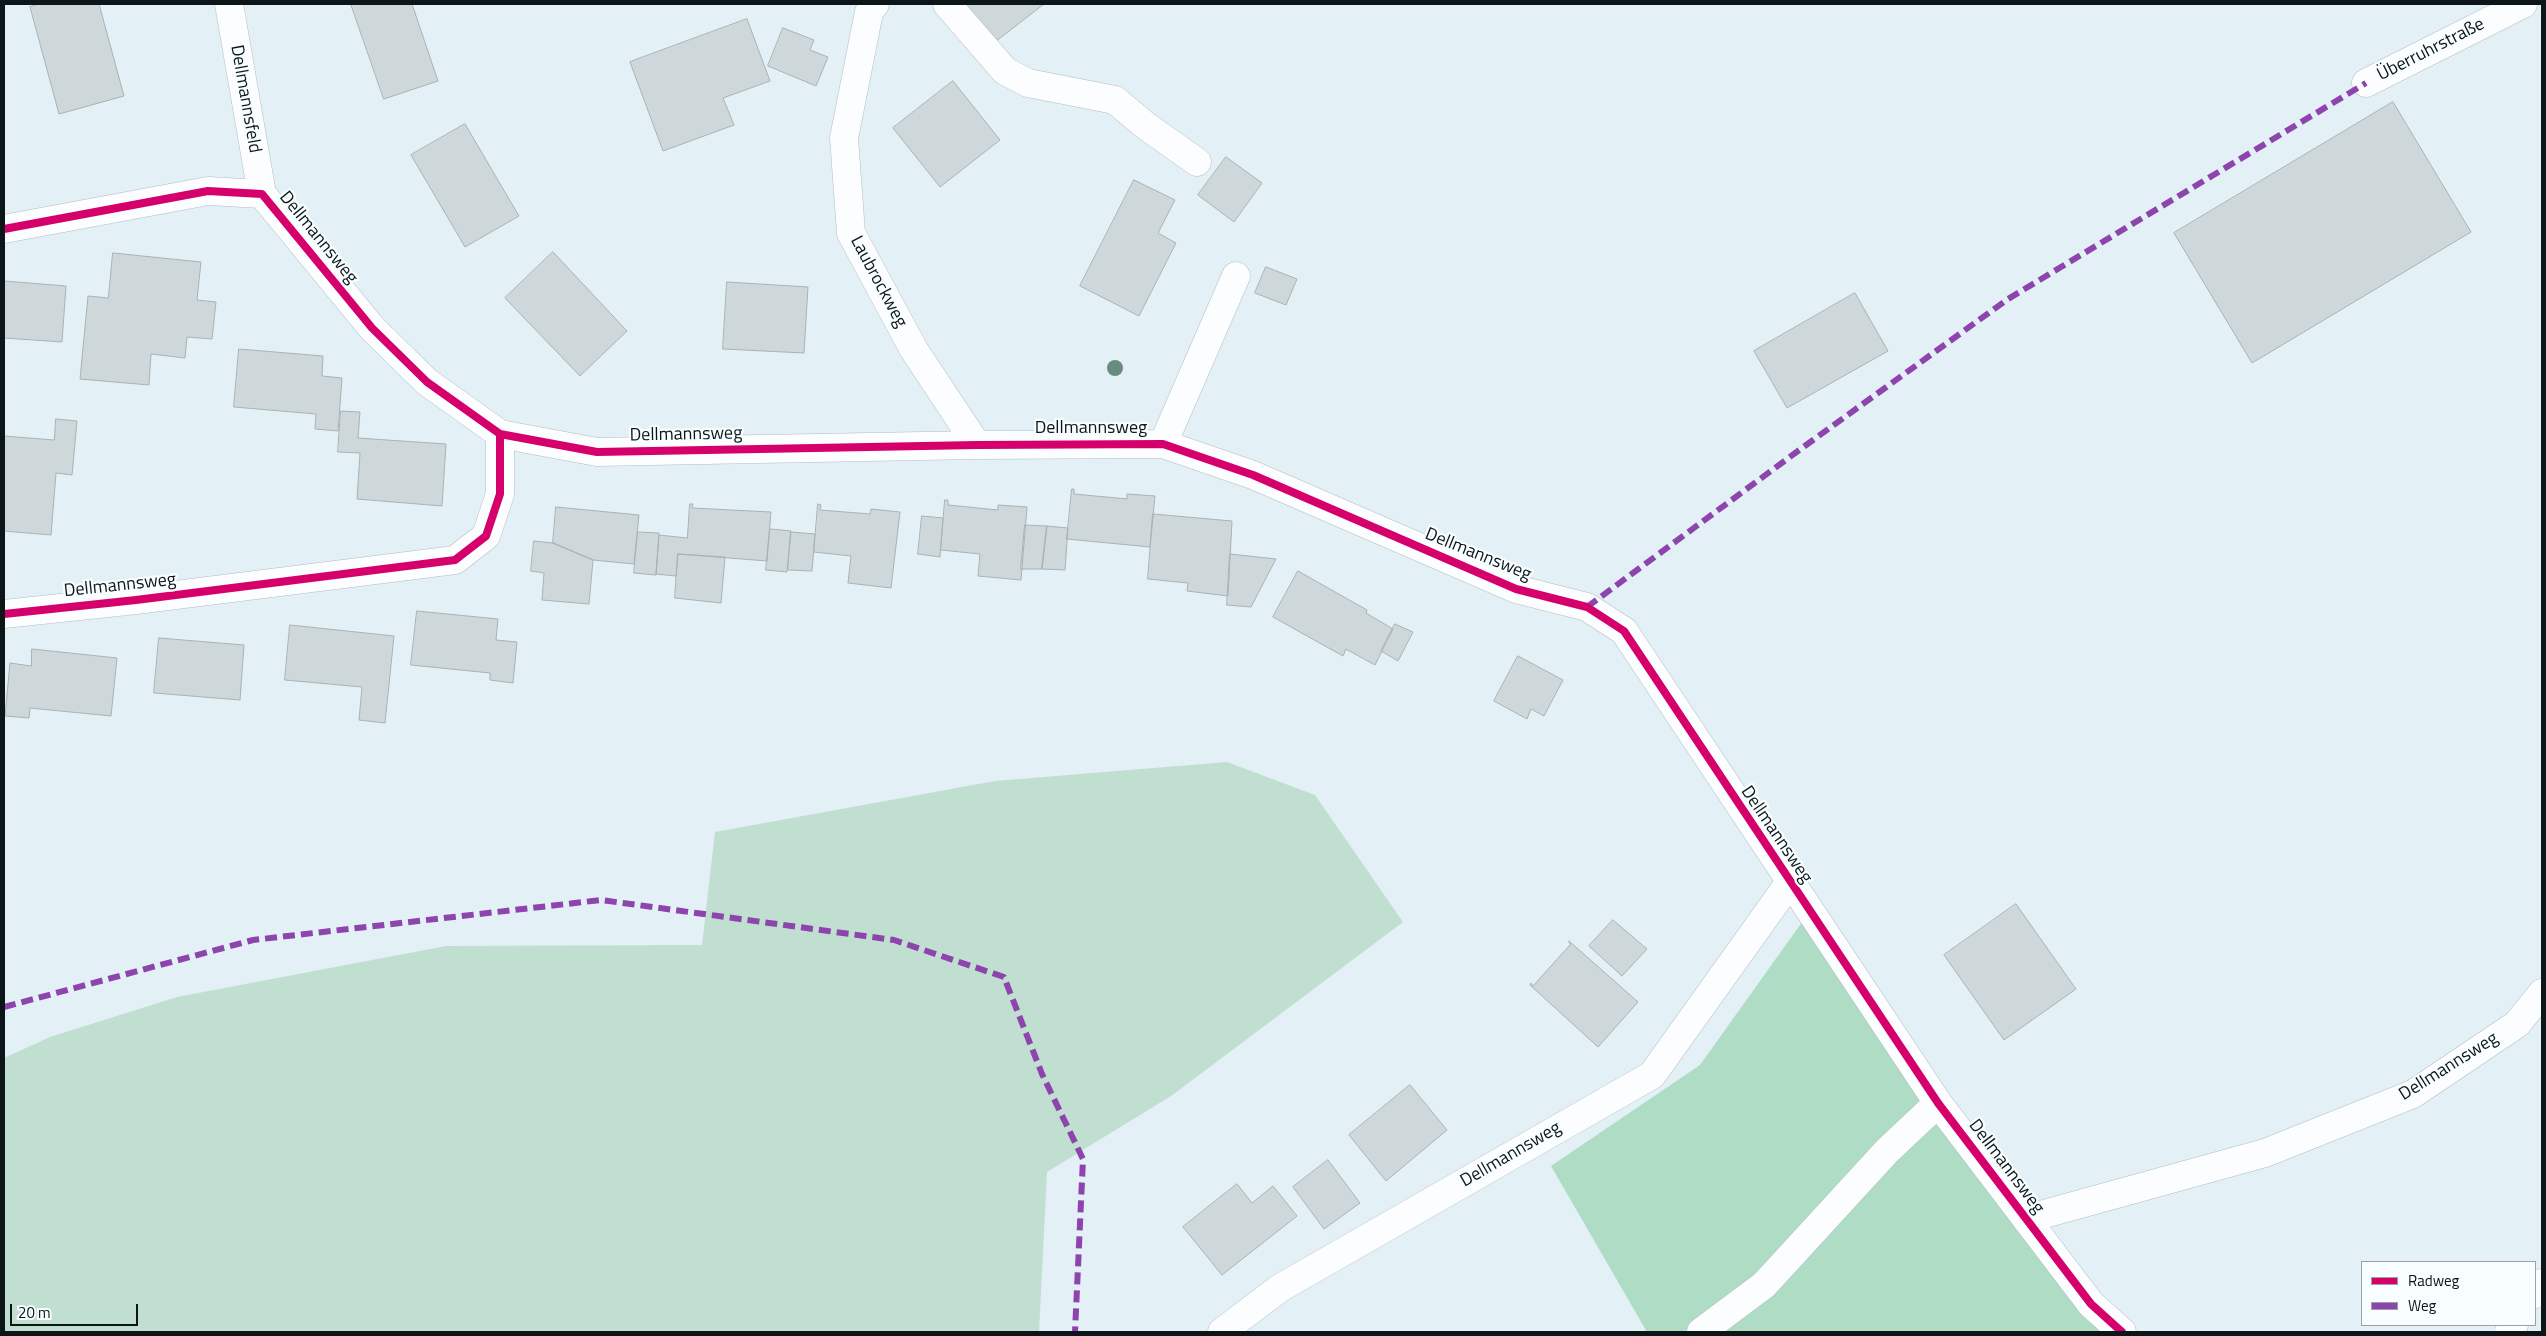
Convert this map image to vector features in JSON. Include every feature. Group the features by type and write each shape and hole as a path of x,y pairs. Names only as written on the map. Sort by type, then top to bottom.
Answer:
{"street":[{"name":"Dellmannsfeld","path":"228,4 262,194"},
{"path":"947,4 1005,71 1028,83 1115,100 1146,126 1197,162"},
{"name":"Überruhrstraße","path":"2366,83 2523,4"},
{"name":"Laubrockweg","path":"867,6 844,138 851,233 914,350 977,445"},
{"name":"Dellmannsweg","path":"4,230 208,191 262,194 372,328 427,382 500,434 597,452 977,445 1163,444 1253,474 1516,589 1587,607 1624,631 1938,1103 2091,1304 2122,1332"},
{"name":"Dellmannsweg","path":"1163,444 1236,276"},
{"name":"Dellmannsweg","path":"4,614 136,600 455,560 486,536 500,494 500,434"},
{"name":"Dellmannsweg","path":"1222,1332 1280,1288 1652,1075 1790,882"},
{"name":"Dellmannsweg","path":"2026,1220 2265,1153 2413,1094 2518,1024 2542,992"},
{"path":"1701,1332 1764,1285 1887,1151 1938,1103"}],"green space":[{"path":"1227,762 1315,795 1403,922 1171,1096 1047,1172 1039,1332 4,1332 4,1058 50,1037 177,997 446,946 702,945 715,832 995,781"},
{"path":"1805,918 2103,1332 1647,1332 1551,1166 1700,1065"}],"building":[{"path":"40,4 99,4 124,96 59,114 30,7"},
{"path":"351,4 412,4 438,81 384,99"},
{"path":"965,4 1044,4 995,42"},
{"path":"747,19 770,81 723,98 734,125 663,151 630,62"},
{"path":"783,28 814,40 810,50 828,57 816,86 768,66"},
{"path":"953,81 1000,140 940,187 893,128"},
{"path":"2393,102 2471,232 2252,363 2174,233"},
{"path":"465,124 519,216 465,247 411,155"},
{"path":"1226,157 1262,183 1234,222 1198,195"},
{"path":"1134,180 1175,200 1158,233 1176,243 1139,316 1080,286"},
{"path":"553,252 627,331 580,376 505,298"},
{"path":"113,253 201,262 197,300 216,302 212,339 187,337 185,358 151,354 149,385 80,379 88,296 108,298"},
{"path":"1266,267 1297,279 1286,305 1255,293"},
{"path":"4,281 66,286 62,342 4,338"},
{"path":"727,282 808,287 804,353 723,349"},
{"path":"1855,293 1888,351 1787,408 1754,351"},
{"path":"239,349 323,356 322,376 342,378 338,431 315,429 316,414 234,407"},
{"path":"341,411 360,412 358,438 446,444 442,506 357,499 360,453 338,452"},
{"path":"56,419 77,421 72,475 56,473 51,535 4,531 4,436 54,440"},
{"path":"1072,489 1074,489 1074,494 1127,499 1127,494 1155,496 1150,547 1067,539"},
{"path":"945,500 948,500 948,505 998,510 998,505 1027,507 1021,580 978,576 980,554 941,550"},
{"path":"690,504 693,504 692,508 771,512 767,561 678,554 676,576 656,574 659,535 687,538"},
{"path":"818,504 821,505 820,510 870,514 871,509 900,512 891,588 848,583 851,556 814,552"},
{"path":"556,507 639,515 634,564 593,560 553,543"},
{"path":"1153,514 1232,521 1228,596 1187,591 1188,583 1148,579"},
{"path":"922,516 943,518 940,557 918,554"},
{"path":"1025,525 1047,526 1042,569 1021,569"},
{"path":"1047,526 1068,528 1065,570 1042,569"},
{"path":"770,529 791,531 787,572 766,570"},
{"path":"638,532 659,533 656,575 634,573"},
{"path":"791,532 815,534 812,571 788,570"},
{"path":"534,541 553,543 593,560 589,604 542,600 544,573 531,571"},
{"path":"678,554 725,557 721,603 675,598"},
{"path":"1230,554 1276,559 1251,607 1227,605"},
{"path":"1298,571 1367,610 1366,613 1393,629 1375,665 1346,649 1343,656 1273,617"},
{"path":"417,611 498,619 496,640 517,642 513,683 490,680 490,673 411,665"},
{"path":"1395,624 1413,632 1398,661 1381,651"},
{"path":"290,625 394,636 385,723 359,720 362,687 285,680"},
{"path":"159,638 244,645 240,700 154,693"},
{"path":"32,649 117,658 111,716 30,708 29,718 5,716 10,663 31,666"},
{"path":"1518,656 1563,680 1544,716 1531,709 1527,719 1494,701"},
{"path":"2016,904 2076,989 2004,1040 1944,955"},
{"path":"1613,920 1647,949 1622,976 1589,946"},
{"path":"1569,941 1638,1002 1598,1047 1530,985 1531,983 1533,986 1570,945"},
{"path":"1410,1085 1447,1130 1386,1181 1349,1135"},
{"path":"1328,1160 1360,1203 1324,1229 1293,1187"},
{"path":"1237,1184 1252,1203 1273,1186 1297,1216 1222,1275 1183,1227"}],"marked path":[{"path":"1587,607 2008,299 2366,83"},
{"path":"4,1007 253,940 601,900 894,940 1004,977 1042,1074 1083,1159 1075,1332"}],"cycle path":[{"path":"4,229 208,191 262,194 372,328 427,382 500,434 597,452 977,445 1163,444 1253,475 1516,589 1587,607 1624,631 1938,1103 2091,1304 2122,1332"},
{"path":"4,614 136,600 455,560 486,536 500,494 500,434"}]}
